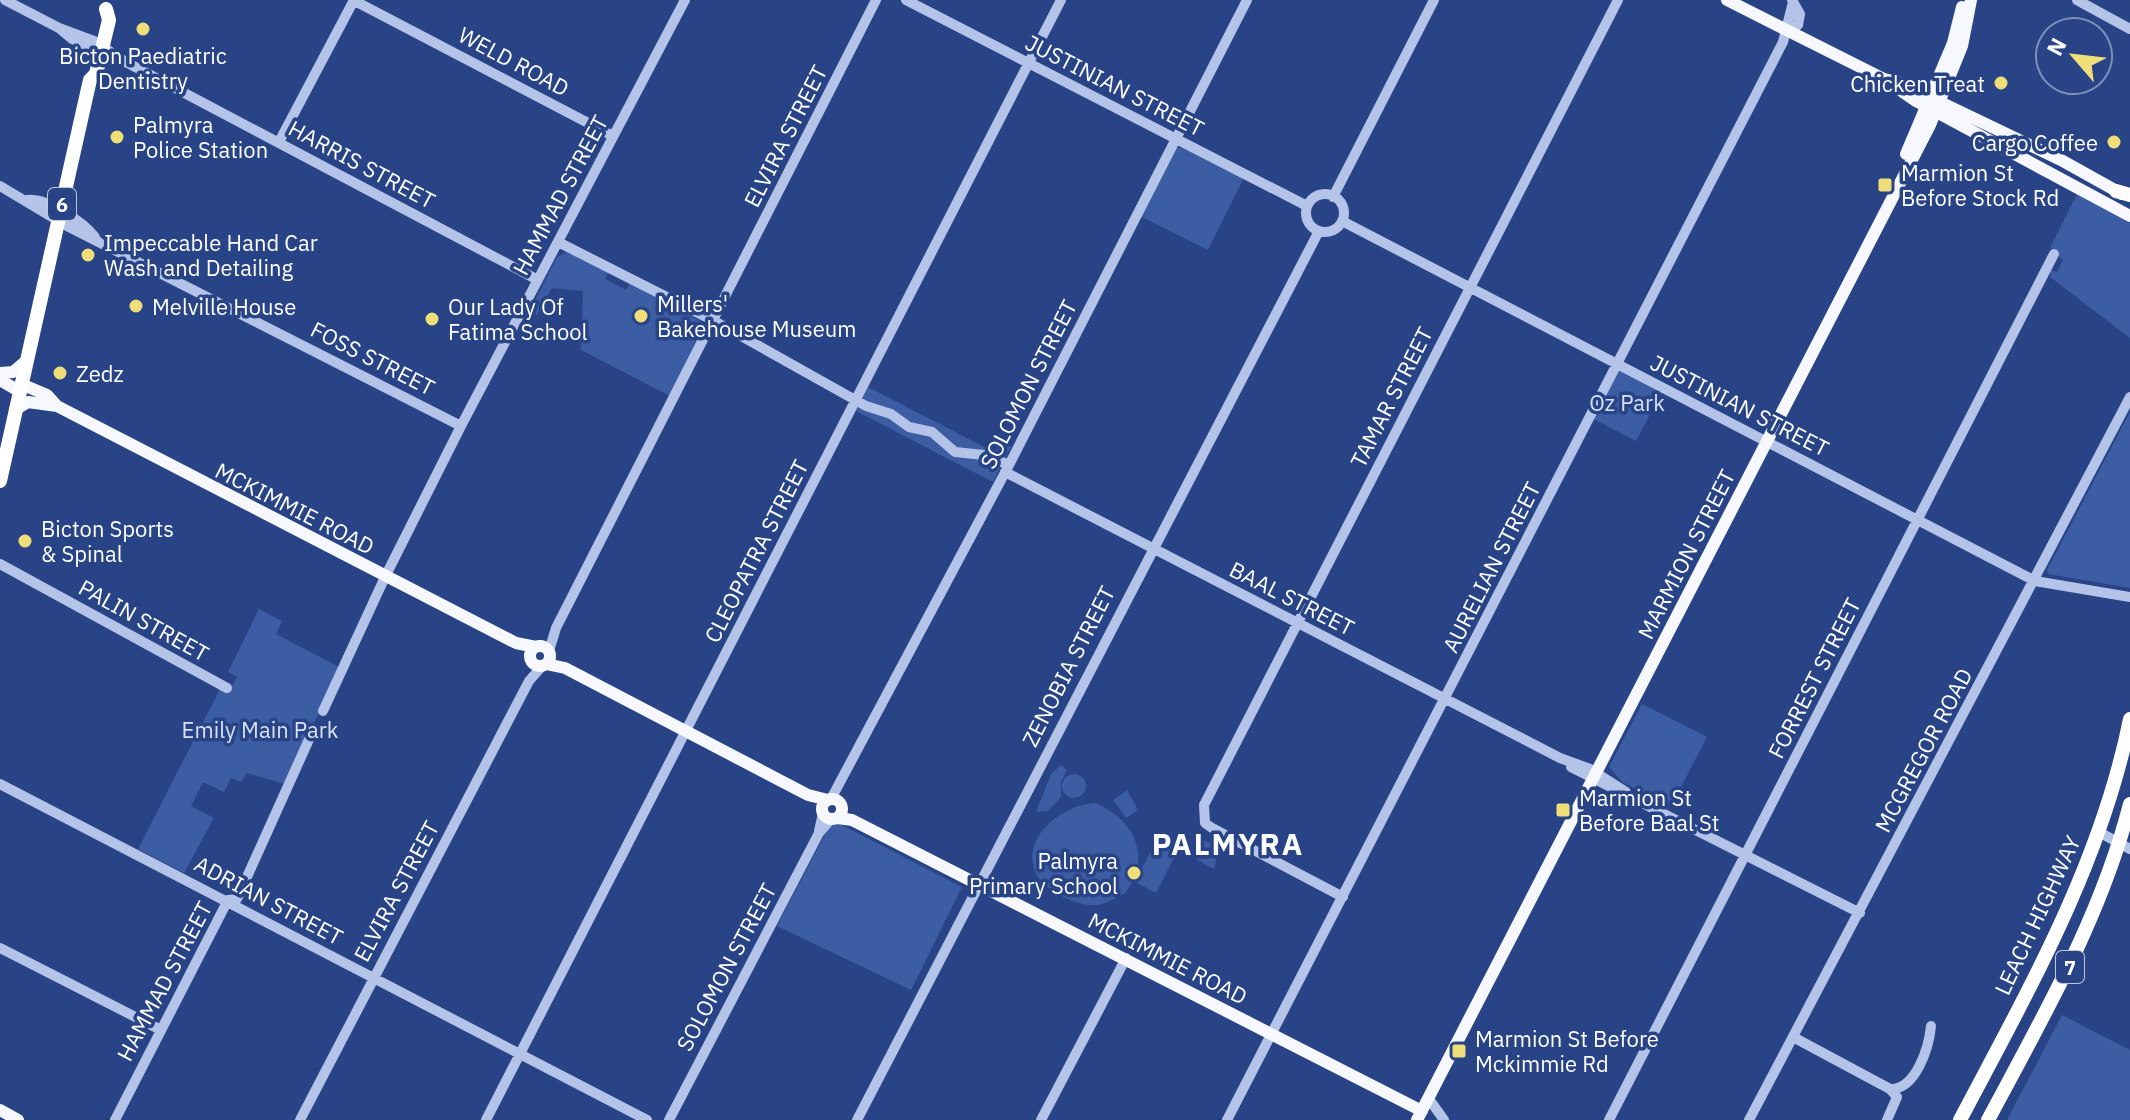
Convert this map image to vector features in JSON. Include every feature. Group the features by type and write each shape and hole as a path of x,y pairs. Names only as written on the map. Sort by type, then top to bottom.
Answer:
{"highway":[{"name":"6","path":"0,481 90,80 96,74 98,47 109,20 107,5"},
{"name":"LEACH HIGHWAY","path":"1960,1120 2059,930 2119,774 2130,719"},
{"name":"LEACH HIGHWAY","path":"1988,1120 2079,950 2125,846 2130,804"}],"main road":[{"path":"1727,0 1933,105 2130,216"},
{"name":"MARMION STREET","path":"1933,105 1963,0"},
{"name":"MARMION STREET","path":"1416,1115 1933,105 1962,46 1971,0"},
{"path":"1933,105 2125,195"},
{"path":"0,373 13,372 26,361"},
{"name":"MCKIMMIE ROAD","path":"0,380 47,395 57,406"},
{"name":"MCKIMMIE ROAD","path":"15,410 28,402 57,406 541,655"},
{"path":"541,655 832,809"},
{"name":"MARMION STREET","path":"1416,1115 1429,1099 1592,774"},
{"name":"MCKIMMIE ROAD","path":"832,809 1272,1034 1416,1115"},
{"path":"0,1110 18,1120"}],"street":[{"name":"HARRIS STREET","path":"5,0 538,280"},
{"name":"WELD ROAD","path":"354,0 613,136"},
{"path":"279,142 354,0"},
{"name":"HAMMAD STREET","path":"323,711 385,577 461,426 685,0"},
{"name":"ELVIRA STREET","path":"300,1120 714,322 876,0"},
{"name":"JUSTINIAN STREET","path":"906,0 1307,206"},
{"name":"CLEOPATRA STREET","path":"486,1120 1061,0"},
{"name":"SOLOMON STREET","path":"669,1120 1247,0"},
{"path":"1333,197 1434,0"},
{"name":"TAMAR STREET","path":"1343,897 1212,828 1203,815 1298,623 1618,0"},
{"path":"2077,0 2130,29"},
{"name":"AURELIAN STREET","path":"1227,1120 1788,31 1792,1"},
{"name":"FOSS STREET","path":"0,186 27,200 36,200 59,216 87,227 95,237 461,426"},
{"path":"1316,197 1333,197 1343,208 1342,221 1332,231 1319,231 1309,224 1307,206 1316,197"},
{"name":"JUSTINIAN STREET","path":"1342,221 1617,367 1764,439 2035,581 2130,597"},
{"name":"ZENOBIA STREET","path":"857,1120 1151,548 1319,231"},
{"name":"BAAL STREET","path":"558,242 714,322 856,401 891,414 909,427 932,432 955,452 984,455 1151,548 1860,913"},
{"name":"FORREST STREET","path":"1609,1120 2054,254"},
{"name":"MCGREGOR ROAD","path":"1749,1120 2130,397"},
{"name":"PALIN STREET","path":"0,564 227,688"},
{"name":"HAMMAD STREET","path":"115,1120 159,1029 228,900 237,899 311,735"},
{"name":"ADRIAN STREET","path":"0,784 647,1120"},
{"path":"2099,832 2125,846"},
{"path":"0,948 159,1029"},
{"path":"1041,1120 1126,958"},
{"path":"1890,1089 1907,1084 1929,1044 1931,1026"},
{"path":"1793,1037 1890,1089 1897,1097 1887,1120"},
{"path":"1429,1099 1444,1120"}],"green space":[{"path":"1176,148 1185,148 1244,177 1208,250 1140,216"},
{"path":"2077,194 2130,223 2130,338 2050,277 2051,270 2057,272 2063,260 2058,256 2059,252 2050,248"},
{"path":"567,252 609,272 605,279 626,290 630,283 702,322 703,332 670,396 581,350 583,291 552,288 537,315 530,310 557,257"},
{"name":"Oz Park","path":"1617,367 1664,388 1636,441 1590,417"},
{"path":"868,387 992,451 1012,445 993,482 856,411"},
{"path":"2130,412 2130,588 2048,574 2047,570"},
{"name":"Emily Main Park","path":"259,609 282,621 276,634 341,668 284,784 247,773 241,782 231,778 224,792 203,782 191,806 214,818 184,873 138,849 220,689 229,693 237,677 228,672"},
{"path":"1642,704 1707,737 1671,806 1622,782 1609,767"},
{"path":"1061,765 1067,770 1061,782 1061,797 1048,811 1036,812 1051,774"},
{"path":"1074,774 1082,778 1086,786 1082,794 1074,798 1066,794 1062,786 1066,778"},
{"path":"1127,790 1138,810 1126,818 1113,800"},
{"path":"1095,803 1109,810 1129,829 1135,840 1138,866 1125,893 1104,903 1089,905 1052,891 1039,878 1032,858 1034,845 1048,824 1071,809"},
{"path":"838,823 962,887 911,990 777,926 829,827"},
{"path":"1203,840 1219,848 1214,869 1194,858"},
{"path":"1156,841 1177,852 1156,893 1135,882"},
{"path":"2062,1015 2130,1050 2130,1120 2007,1120"}],"place":[{"name":"Bicton Paediatric Dentistry","path":"143,29"},
{"name":"Chicken Treat","path":"2001,83"},
{"name":"Palmyra Police Station","path":"117,137"},
{"name":"Cargo Coffee","path":"2114,142"},
{"name":"Marmion St Before Stock Rd","path":"1885,185"},
{"name":"Impeccable Hand Car Wash and Detailing","path":"88,255"},
{"name":"Melville House","path":"136,306"},
{"name":"Millers' Bakehouse Museum","path":"641,316"},
{"name":"Our Lady Of Fatima School","path":"432,319"},
{"name":"Zedz","path":"60,373"},
{"name":"Bicton Sports & Spinal","path":"25,541"},
{"name":"Marmion St Before Baal St","path":"1563,810"},
{"name":"Palmyra Primary School","path":"1134,873"},
{"name":"Marmion St Before Mckimmie Rd","path":"1459,1051"}],"district":[{"name":"PALMYRA","path":"1228,843"}]}
